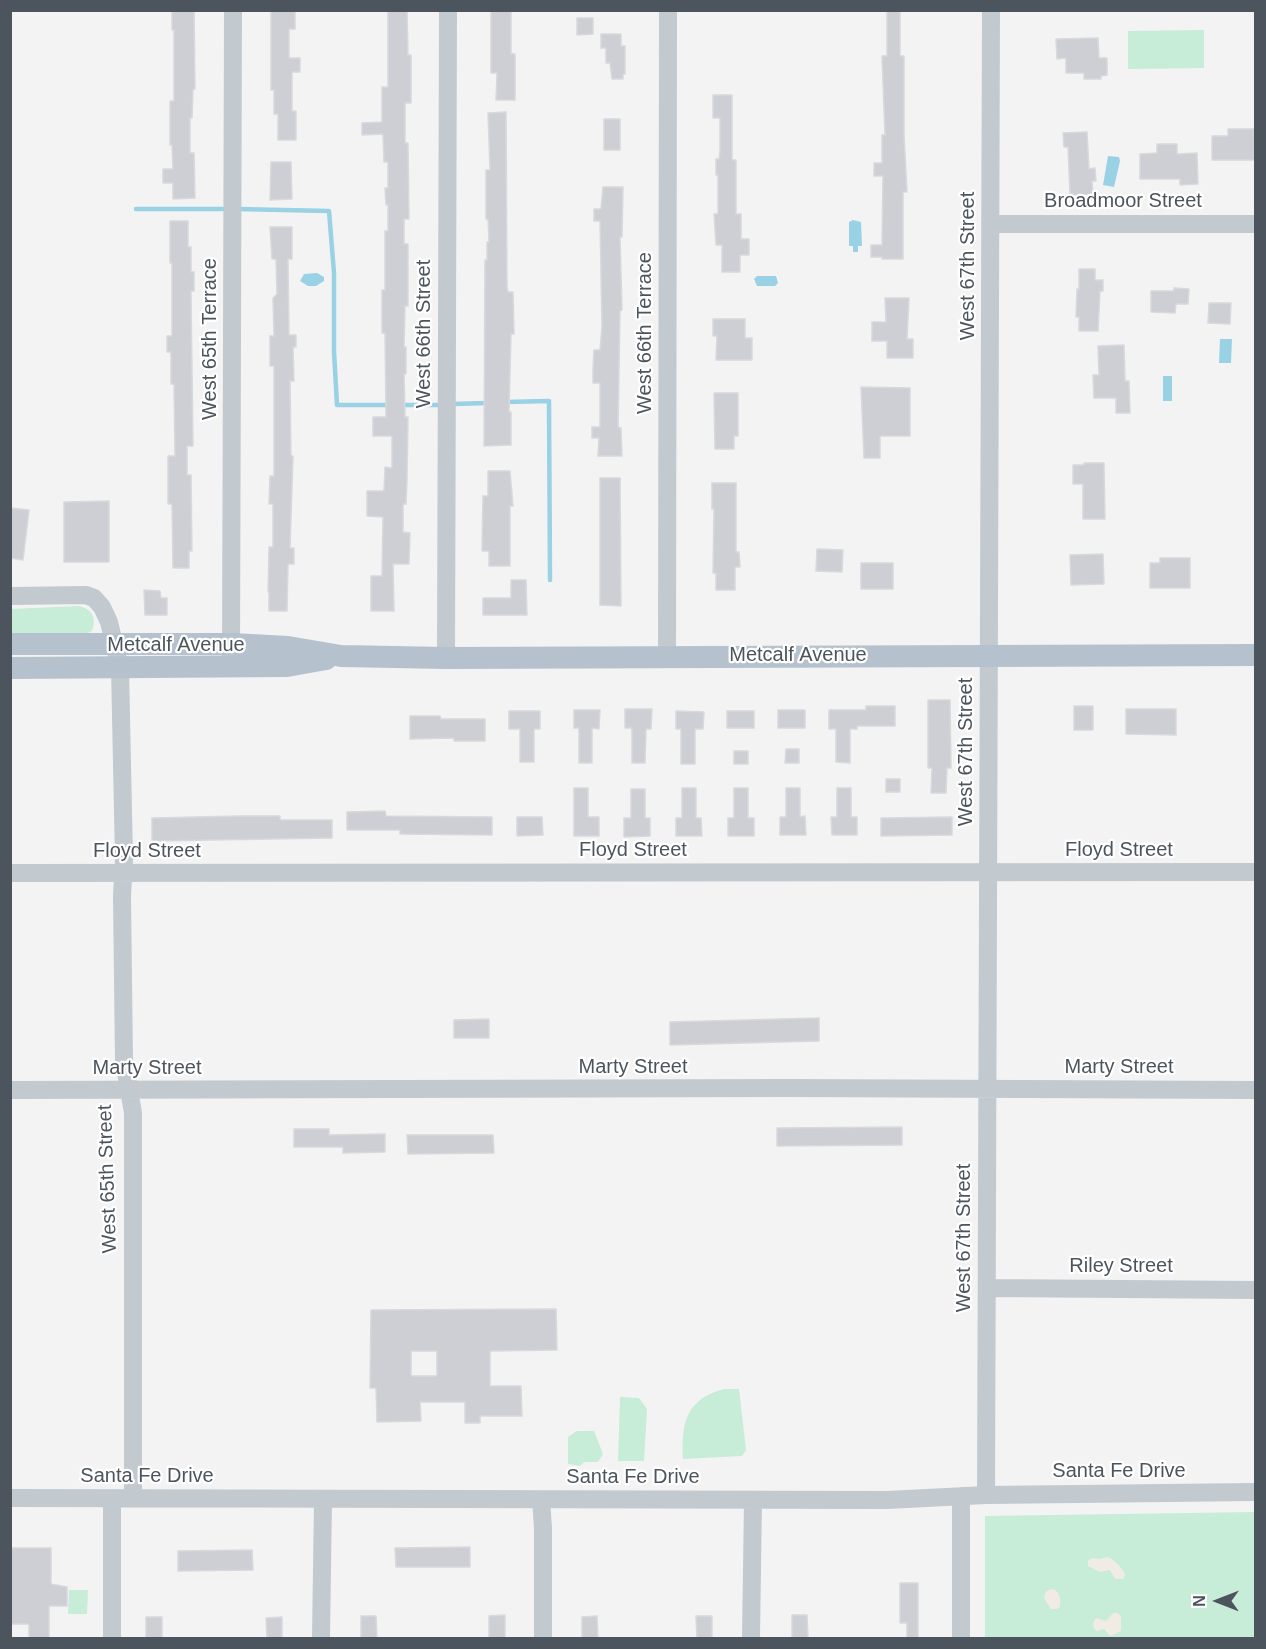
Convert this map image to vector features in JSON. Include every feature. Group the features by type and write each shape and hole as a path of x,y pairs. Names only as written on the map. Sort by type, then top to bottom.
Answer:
{"main road":[{"name":"Metcalf Avenue","path":"10,644 232,644 288,647 341,656 446,657 1256,655"},
{"name":"Metcalf Avenue","path":"10,668 287,666 341,656"}],"street":[{"name":"West 65th Terrace","path":"231,667 233,10"},
{"name":"West 66th Street","path":"446,657 448,10"},
{"name":"West 66th Terrace","path":"667,656 668,10"},
{"name":"West 67th Street","path":"986,1495 991,10"},
{"name":"Broadmoor Street","path":"990,224 1256,224"},
{"name":"West 65th Street","path":"10,596 86,595 94,598 102,607 109,622 120,668 124,873 122,896 124,1062 127,1090 133,1113 133,1498"},
{"name":"Floyd Street","path":"10,873 1256,872"},
{"name":"Marty Street","path":"10,1090 1256,1090"},
{"name":"Riley Street","path":"987,1288 1256,1290"},
{"name":"Santa Fe Drive","path":"10,1498 887,1500 986,1495 1256,1492"},
{"path":"961,1496 961,1638"},
{"path":"112,1497 112,1638"},
{"path":"321,1638 323,1499"},
{"path":"541,1500 543,1638"},
{"path":"752,1638 753,1500"}],"green space":[{"path":"1204,30 1204,68 1128,69 1128,31"},
{"path":"79,606 87,609 94,618 92,631 83,635 11,637 11,609"},
{"path":"724,1389 739,1389 746,1450 742,1456 683,1459 683,1434 688,1414 701,1399"},
{"path":"620,1397 639,1398 647,1409 644,1461 618,1461"},
{"path":"577,1431 594,1431 603,1454 598,1462 584,1462 580,1466 568,1464 568,1437"},
{"path":"1255,1512 1255,1638 985,1638 985,1516"},
{"path":"69,1590 88,1590 87,1614 68,1614"}],"sand":[{"path":"1107,1557 1123,1570 1125,1575 1123,1579 1115,1579 1110,1570 1100,1572 1088,1566 1091,1558"},
{"path":"1053,1589 1059,1594 1060,1599 1060,1607 1057,1609 1051,1609 1044,1598 1046,1591"},
{"path":"1113,1613 1118,1613 1121,1617 1121,1631 1110,1636 1104,1629 1097,1631 1094,1629 1093,1623 1096,1618 1106,1621"}],"water":[{"path":"1108,156 1119,157 1120,161 1114,187 1103,185"},
{"path":"853,220 861,222 862,246 858,246 858,252 853,252 853,246 849,246 849,222"},
{"path":"317,273 324,277 324,281 316,286 308,286 300,281 304,274"},
{"path":"757,276 776,276 778,283 775,286 757,286 754,279"},
{"path":"1220,339 1232,339 1231,363 1219,363"},
{"path":"1163,376 1172,376 1172,401 1163,401"}],"building":[{"path":"172,10 194,10 195,89 193,89 192,118 190,118 190,153 194,153 195,198 173,199 173,183 163,183 163,169 173,169 172,145 170,145 170,101 174,101"},
{"path":"271,10 295,10 295,29 289,29 289,58 300,58 300,72 292,72 292,111 296,111 296,140 278,140 278,114 274,114 274,90 271,90"},
{"path":"388,10 407,10 408,55 411,55 411,103 405,103 409,219 404,219 404,244 408,244 408,306 405,306 404,347 406,347 406,374 404,374 405,417 408,417 406,504 403,504 403,532 410,533 409,564 393,564 394,611 371,611 371,576 382,576 383,517 367,516 367,491 384,491 385,467 392,468 392,436 373,436 373,417 386,417 382,290 385,290 385,231 388,231 388,205 386,205 385,188 388,188 388,162 384,162 383,134 362,135 362,123 382,122 382,87 388,87"},
{"path":"491,10 511,10 511,54 515,54 515,100 496,100 497,73 491,73"},
{"path":"887,10 900,10 900,56 904,56 907,192 903,192 903,259 871,257 871,245 882,245 883,176 874,176 874,163 882,163 882,135 885,135 882,56 887,56"},
{"path":"577,18 593,18 593,34 577,35"},
{"path":"601,34 621,34 621,46 625,46 623,79 612,79 610,63 606,63 606,48 601,48"},
{"path":"1098,38 1099,58 1107,58 1107,75 1101,76 1101,79 1084,79 1084,73 1066,73 1066,58 1057,59 1056,39"},
{"path":"713,95 732,95 732,160 736,160 736,214 741,214 741,239 749,239 749,255 740,255 740,272 722,272 722,245 716,245 714,214 718,214 716,159 719,159 720,151 720,118 713,118"},
{"path":"506,112 507,287 508,292 513,292 514,334 511,334 509,412 511,412 511,445 484,446 485,260 487,260 487,242 489,242 488,219 486,219 486,170 490,170 488,113"},
{"path":"604,119 620,119 620,150 604,150"},
{"path":"1228,129 1254,129 1256,160 1212,160 1212,136 1228,136"},
{"path":"1087,132 1089,169 1095,168 1096,181 1092,181 1093,194 1072,196 1070,194 1068,147 1064,147 1063,133"},
{"path":"1157,144 1177,144 1177,154 1197,153 1198,184 1180,185 1180,179 1140,179 1140,154 1157,153"},
{"path":"271,162 291,162 292,199 270,200"},
{"path":"603,187 623,187 622,237 620,237 622,310 620,311 618,427 621,428 622,456 598,456 599,438 592,438 592,427 600,427 600,383 593,383 593,368 594,350 600,350 602,326 600,221 594,221 594,209 601,209"},
{"path":"170,221 188,221 188,247 191,247 191,272 194,272 194,291 191,291 193,446 187,446 187,475 191,475 192,551 189,551 189,568 173,568 172,504 168,504 168,456 175,456 174,384 171,384 171,352 167,352 167,336 172,336"},
{"path":"270,227 292,227 292,259 288,259 289,335 296,335 296,347 293,347 294,381 290,381 291,456 293,456 290,548 294,548 294,564 288,564 287,611 269,611 268,592 269,547 273,547 273,504 269,504 270,476 274,476 274,366 270,366 270,336 274,336 273,298 277,294 276,259 272,259"},
{"path":"1079,269 1095,269 1095,280 1103,280 1103,291 1100,291 1098,331 1079,331 1079,317 1076,317"},
{"path":"1174,288 1189,289 1188,304 1176,304 1175,313 1151,312 1151,291 1174,291"},
{"path":"885,298 909,298 907,339 913,339 913,358 887,358 887,341 872,341 872,322 886,322"},
{"path":"1209,303 1231,303 1230,324 1208,323"},
{"path":"713,319 745,319 745,338 752,338 752,360 716,360 717,336 713,336"},
{"path":"1124,345 1125,381 1129,381 1130,413 1116,413 1116,398 1094,398 1093,375 1099,375 1098,346"},
{"path":"861,387 910,388 910,436 880,436 880,458 864,458"},
{"path":"714,393 738,393 738,436 734,436 734,449 715,449"},
{"path":"1084,463 1104,463 1105,519 1083,519 1083,484 1073,484 1073,465 1084,465"},
{"path":"488,471 510,471 513,506 510,506 510,566 489,566 489,551 482,551 483,496 488,496"},
{"path":"600,478 620,478 621,606 600,605"},
{"path":"712,483 736,483 736,552 739,552 740,567 735,567 735,590 716,590 716,573 713,573"},
{"path":"109,501 109,562 64,562 64,502"},
{"path":"10,508 29,510 23,560 10,558"},
{"path":"817,549 843,550 842,572 816,571"},
{"path":"1103,554 1104,584 1071,585 1070,555"},
{"path":"1160,558 1190,558 1190,588 1150,588 1150,563 1160,563"},
{"path":"861,563 893,563 893,589 861,589"},
{"path":"511,580 526,580 527,615 483,615 483,598 511,598"},
{"path":"144,590 160,591 161,598 167,598 167,615 145,615"},
{"path":"928,700 950,700 951,768 947,768 946,793 931,793 932,768 928,768"},
{"path":"866,706 895,706 895,726 857,726 857,729 850,729 850,763 836,762 836,729 829,729 829,710 866,710"},
{"path":"1074,706 1093,706 1093,730 1074,730"},
{"path":"625,709 652,709 651,729 646,729 645,763 632,763 632,728 625,728"},
{"path":"1126,709 1176,709 1176,735 1126,734"},
{"path":"574,710 600,710 599,729 592,728 592,763 579,763 579,728 574,728"},
{"path":"778,710 805,710 805,728 778,728"},
{"path":"509,711 540,711 540,729 534,729 534,762 520,762 520,729 509,729"},
{"path":"676,711 704,712 703,729 695,729 695,764 681,764 681,729 676,729"},
{"path":"727,711 754,711 754,728 727,728"},
{"path":"410,716 485,719 485,741 454,741 454,738 410,739"},
{"path":"786,749 799,749 799,763 785,763"},
{"path":"734,751 748,751 748,764 734,764"},
{"path":"886,779 900,779 900,792 886,792"},
{"path":"574,788 588,788 588,817 599,817 599,836 574,836"},
{"path":"682,788 696,788 696,818 701,818 702,836 676,836 676,818 682,818"},
{"path":"734,788 748,788 748,818 754,818 754,836 728,836 728,818 734,818"},
{"path":"786,788 800,788 800,817 805,816 806,835 780,835 780,817 786,817"},
{"path":"837,788 851,788 851,817 857,817 857,835 832,835 831,817 837,817"},
{"path":"631,789 645,789 645,818 650,818 650,836 624,837 624,818 631,818"},
{"path":"385,811 386,816 492,817 492,835 400,834 400,830 347,830 347,812"},
{"path":"280,816 280,820 332,820 332,838 152,841 152,818"},
{"path":"517,817 542,817 543,835 517,836"},
{"path":"952,817 952,835 881,836 881,818"},
{"path":"819,1018 819,1041 670,1045 670,1022"},
{"path":"489,1019 489,1038 454,1038 454,1020"},
{"path":"902,1127 902,1145 777,1146 777,1128"},
{"path":"294,1129 329,1129 329,1135 385,1134 385,1152 343,1153 343,1147 294,1147"},
{"path":"407,1135 493,1135 494,1153 408,1154"},
{"path":"556,1309 557,1350 490,1351 490,1386 521,1386 522,1416 480,1416 480,1423 465,1423 465,1402 420,1402 421,1421 377,1422 376,1388 370,1388 371,1310","holes":["411,1351 437,1351 437,1376 411,1376"]},
{"path":"470,1547 470,1567 396,1567 395,1548"},
{"path":"10,1548 51,1548 51,1584 67,1587 67,1606 49,1606 49,1638 29,1638 29,1624 10,1624"},
{"path":"252,1550 253,1570 178,1571 178,1551"},
{"path":"900,1583 918,1583 918,1638 907,1638 907,1623 900,1623"},
{"path":"505,1615 505,1638 489,1638 489,1616"},
{"path":"792,1615 807,1615 808,1638 792,1638"},
{"path":"361,1616 376,1616 377,1638 361,1638"},
{"path":"597,1616 598,1638 582,1638 582,1617"},
{"path":"696,1616 712,1616 712,1638 697,1638"},
{"path":"146,1617 162,1617 162,1638 146,1638"},
{"path":"282,1617 282,1638 267,1638 266,1618"}],"waterway":[{"path":"136,209 229,209"},
{"path":"237,209 329,211 334,273 337,405 389,405"},
{"path":"505,402 549,401 550,580"},
{"path":"452,404 488,403"},
{"path":"401,405 443,405"}]}
